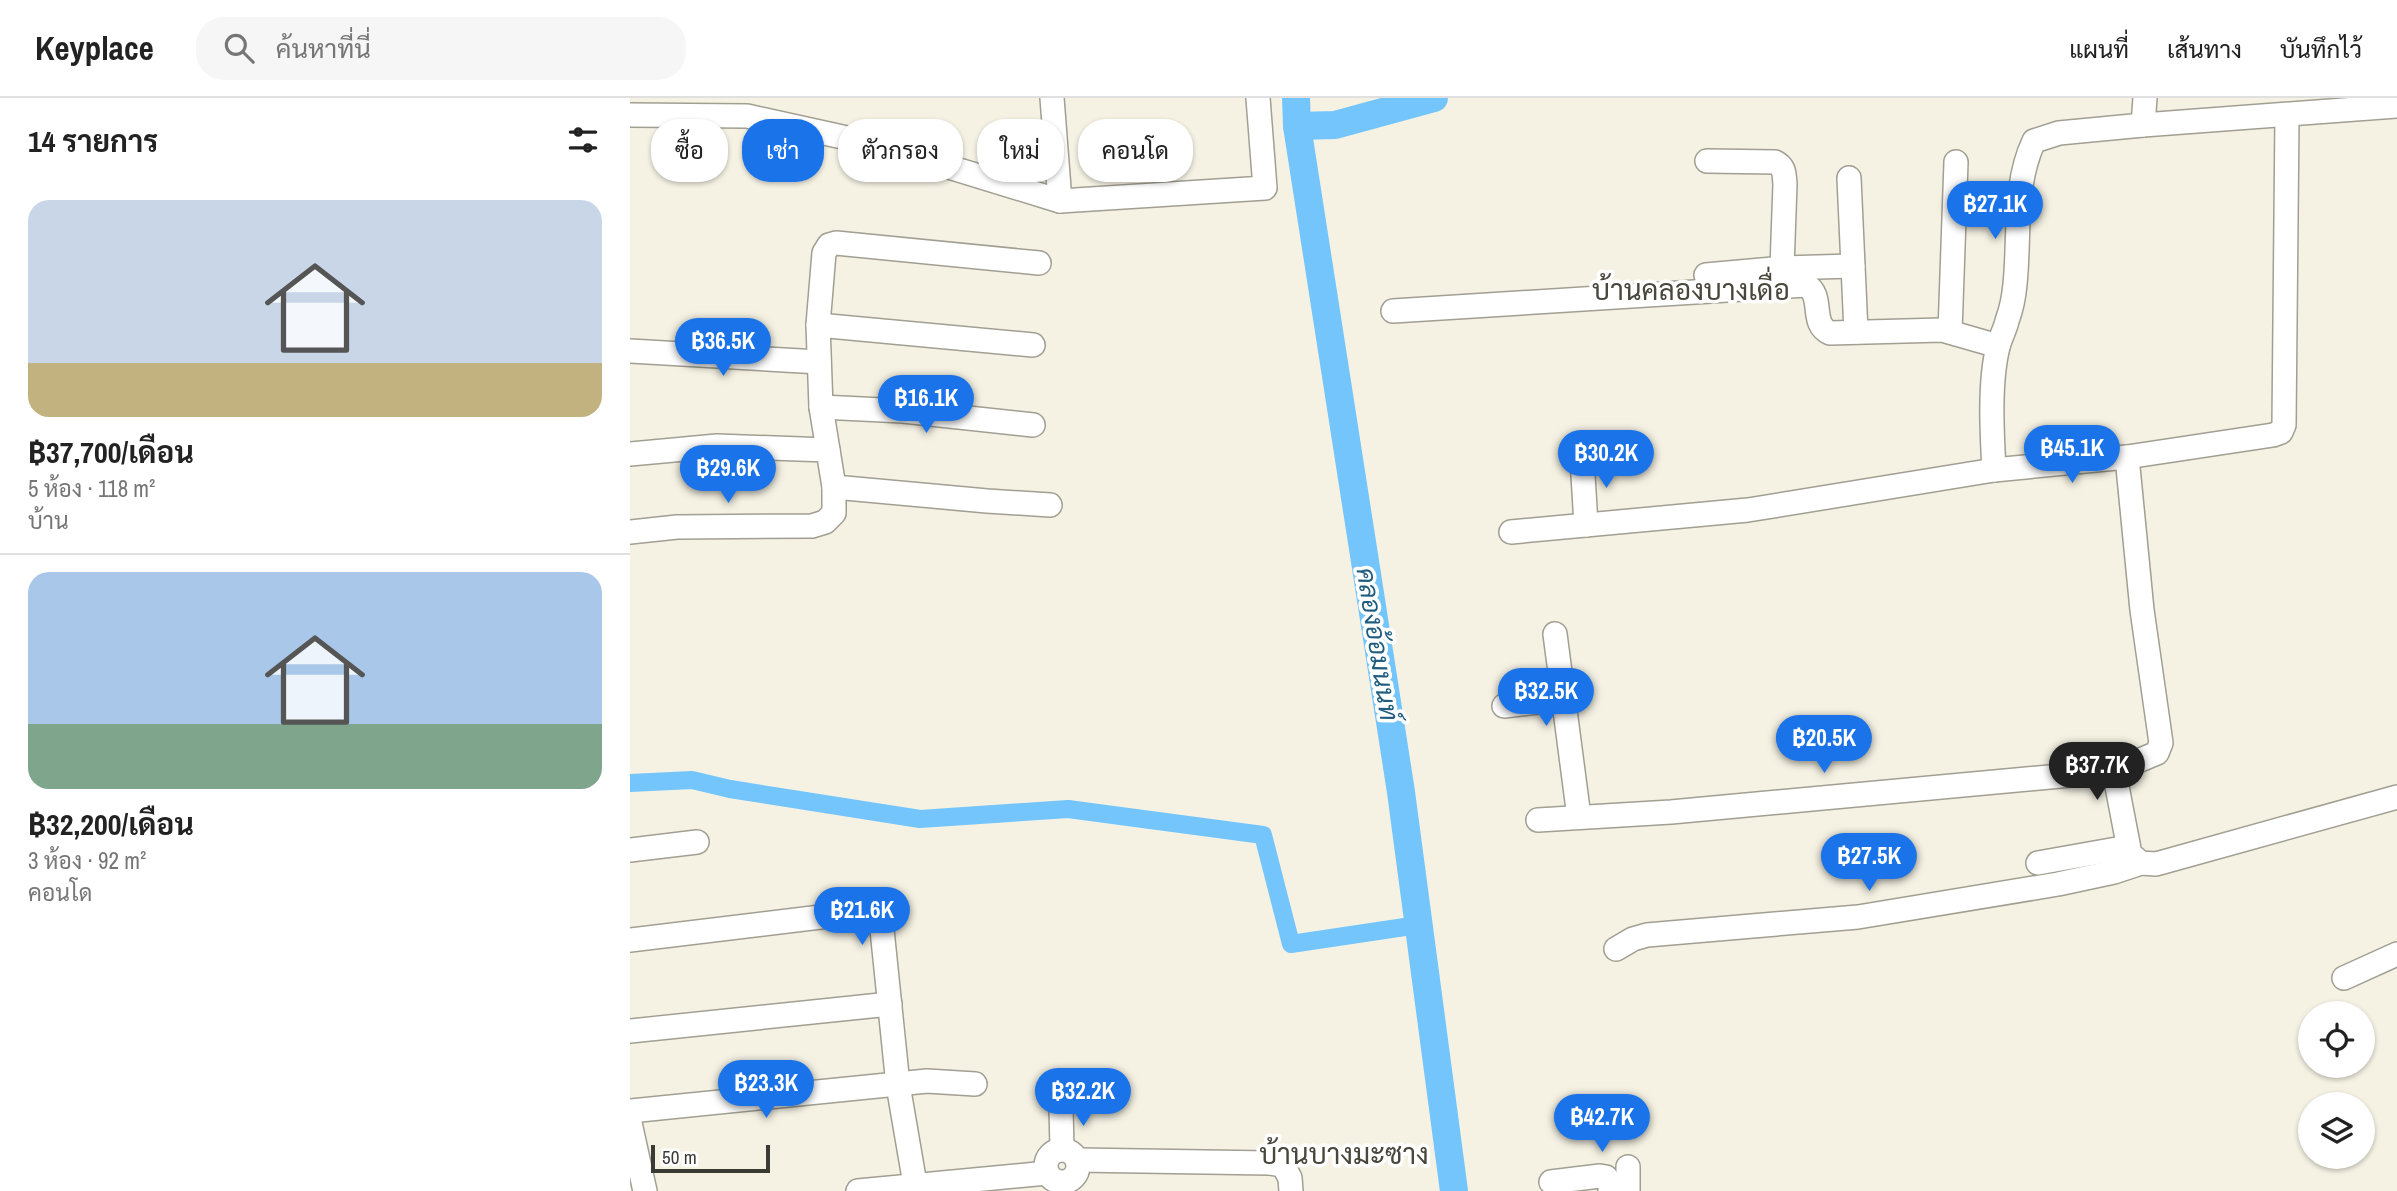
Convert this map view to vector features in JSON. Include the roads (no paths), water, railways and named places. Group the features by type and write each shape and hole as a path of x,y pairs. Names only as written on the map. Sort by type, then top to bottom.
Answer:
{"street":[{"path":"1052,98 1060,201"},
{"path":"630,115 747,107 1060,201 1265,188 1258,98"},
{"path":"2143,125 2145,98"},
{"path":"1994,470 1993,385 1998,346 2008,320 2015,286 2017,232 2025,159 2034,141 2059,133 2397,106"},
{"path":"1511,533 1748,510 1994,470 2127,457 2281,432 2284,425 2287,116"},
{"path":"1707,161 1775,162 1781,165 1785,184 1782,268"},
{"path":"1950,332 1956,162"},
{"path":"1849,178 1856,332"},
{"path":"630,532 677,527 812,526 825,522 834,513 834,487 821,407 818,325 824,253 828,245 836,243 1039,263"},
{"path":"1706,275 1782,268 1853,266"},
{"path":"1393,311 1806,285 1813,289 1816,295 1819,323 1830,333 1942,330 1998,346"},
{"path":"818,325 1033,345"},
{"path":"630,351 819,362"},
{"path":"821,407 903,411 1033,425"},
{"path":"630,454 717,446 828,450"},
{"path":"1538,820 1671,812 2114,771 2157,753 2161,743 2142,610 2127,457"},
{"path":"1582,458 1586,525"},
{"path":"834,487 1050,505"},
{"path":"1555,634 1579,817"},
{"path":"1504,706 1564,699"},
{"path":"2114,771 2134,855"},
{"path":"2038,863 2134,855 2156,864 2397,797"},
{"path":"630,850 697,842"},
{"path":"1616,949 1633,939 1647,935 1858,917 2058,884 2114,872 2134,855"},
{"path":"630,940 870,911 881,920 898,1085 915,1184"},
{"path":"2344,978 2397,954"},
{"path":"630,1031 890,1004"},
{"path":"630,1111 927,1081 975,1084"},
{"path":"1061,1106 1069,1155"},
{"path":"630,1123 645,1191"},
{"path":"858,1191 915,1184 1057,1182 1047,1161 1056,1152 1069,1155 1283,1165 1290,1178 1291,1191"},
{"path":"1628,1167 1628,1191"},
{"path":"1551,1182 1600,1176 1606,1177 1611,1186 1610,1191"}],"waterway":[{"name":"คลองอ้อมนนท์","path":"1296,98 1297,126 1401,792 1454,1191"},
{"path":"1297,126 1335,125 1434,98"},
{"path":"630,783 692,780 730,789 920,819 1068,809 1263,835 1291,944 1418,925"}],"district":[{"name":"บ้านคลองบางเดื่อ","path":"1691,290"},
{"name":"บ้านบางมะซาง","path":"1344,1154"}]}
